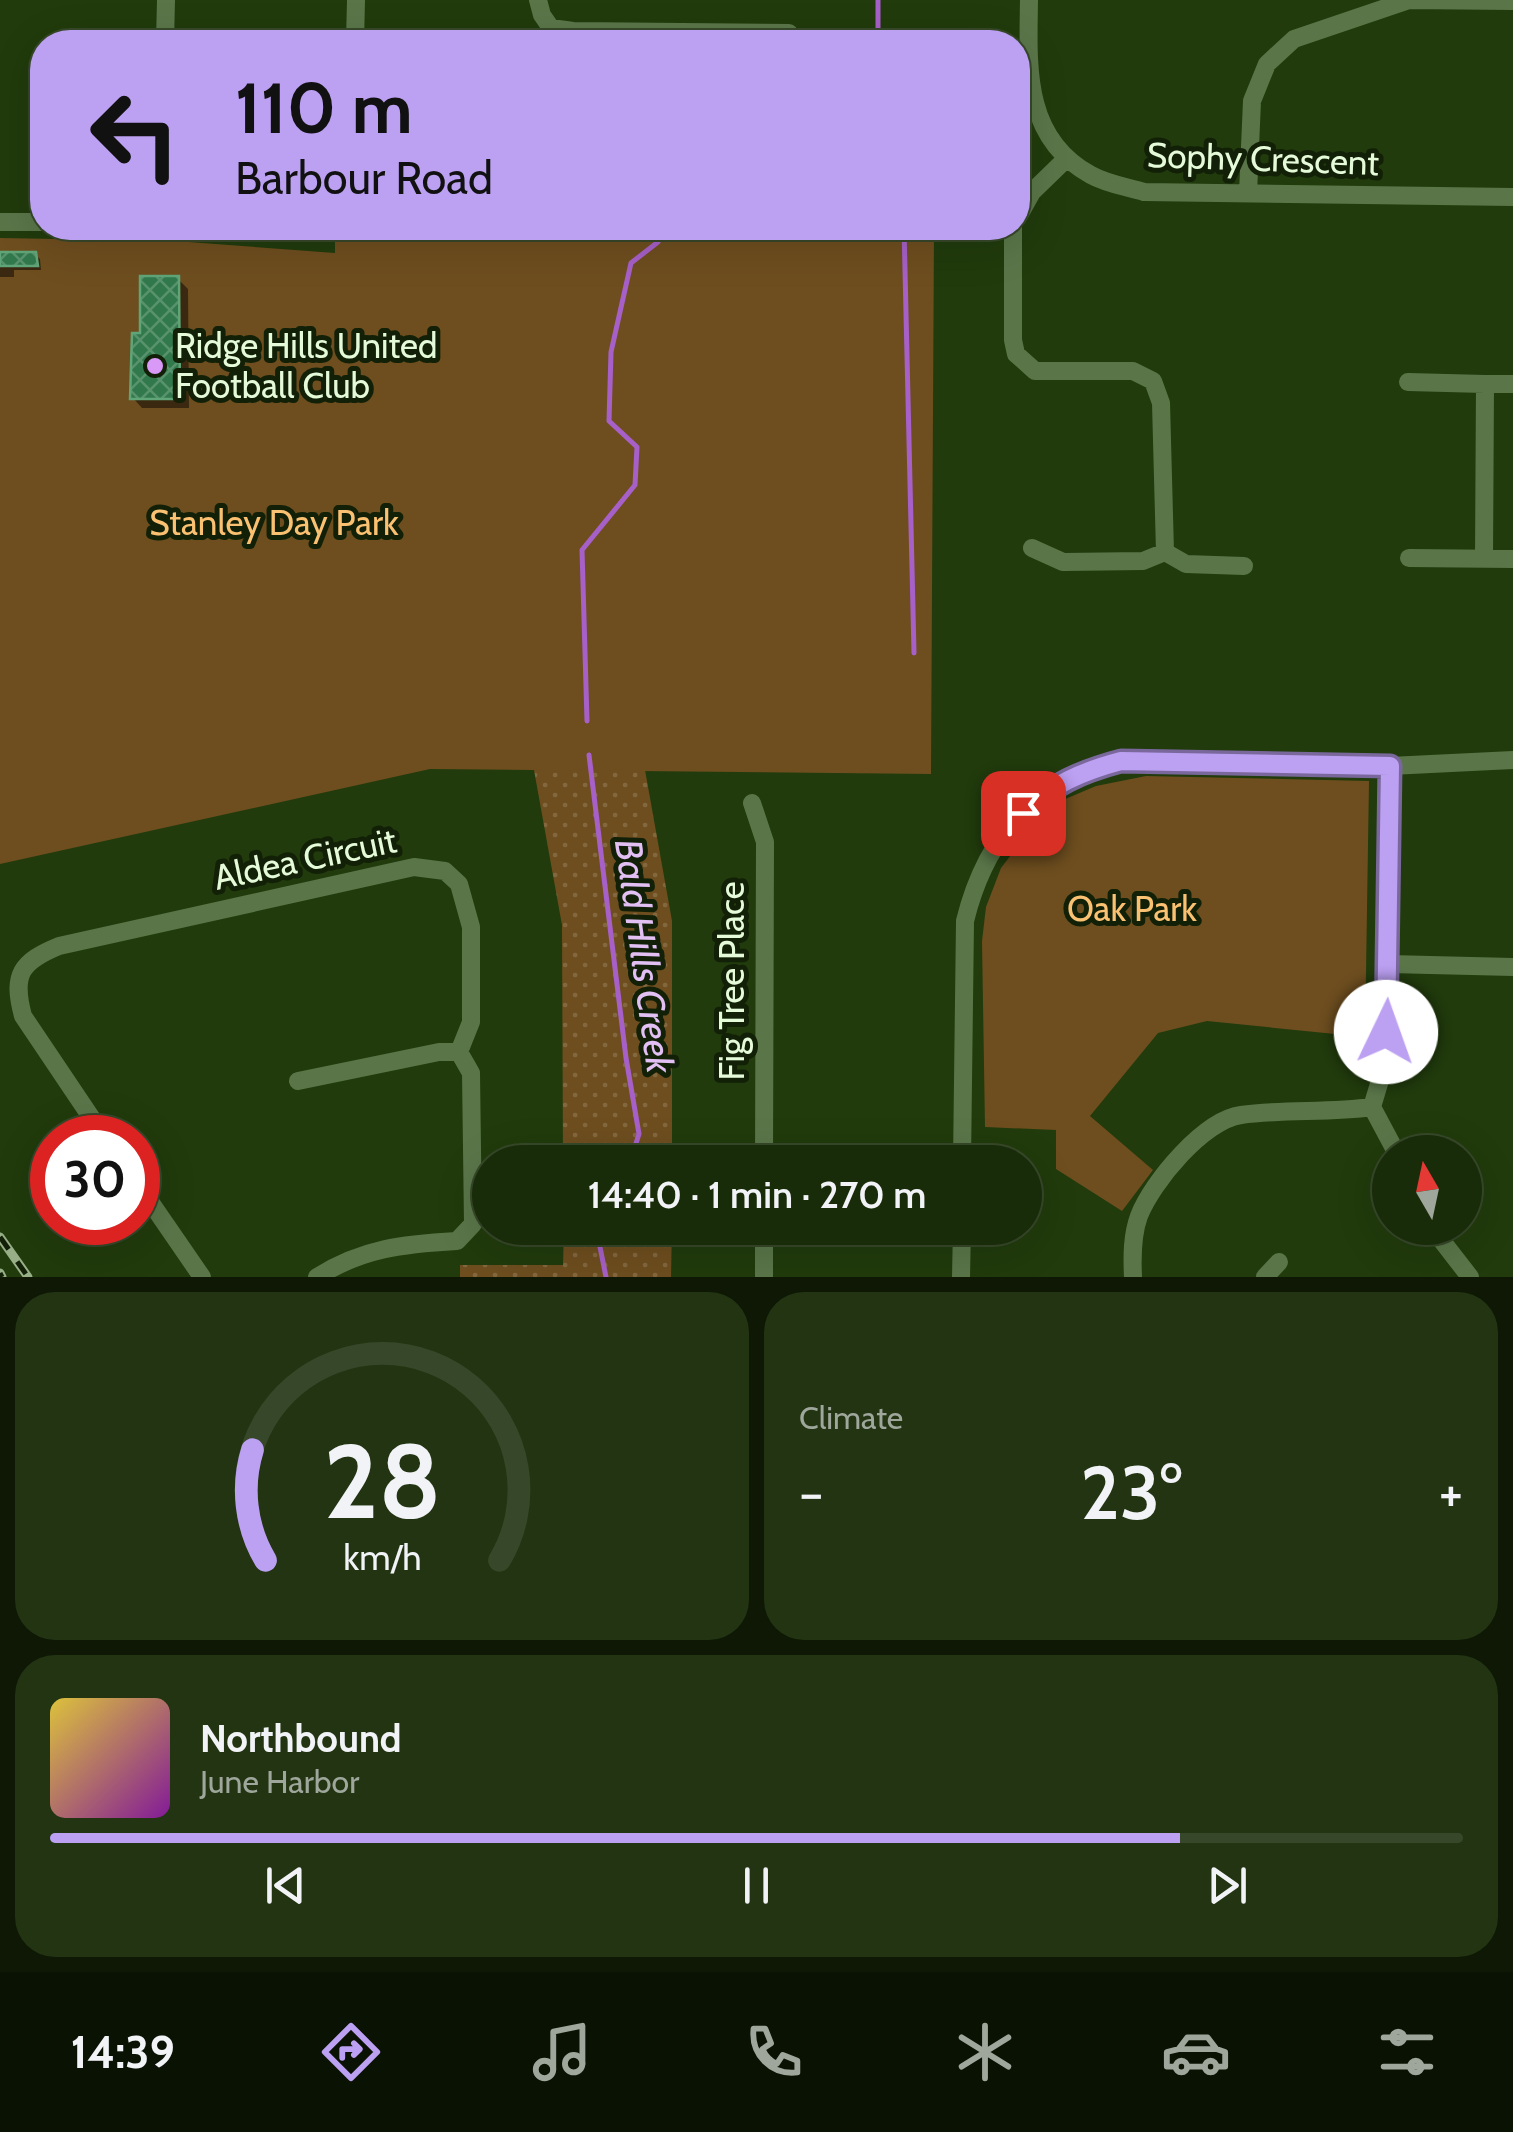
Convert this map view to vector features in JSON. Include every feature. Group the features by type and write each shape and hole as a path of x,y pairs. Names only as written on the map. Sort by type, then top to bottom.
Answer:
{"street":[{"path":"165,30 166,0"},
{"path":"355,30 356,0"},
{"path":"538,0 546,30"},
{"path":"1029,0 1029,30"},
{"path":"1248,193 1252,101 1266,64 1294,39 1409,0 1513,1"},
{"path":"1030,86 1032,102 1066,159 1030,196"},
{"name":"Sophy Crescent","path":"1066,159 1094,177 1144,192 1513,197"},
{"path":"0,222 30,222"},
{"path":"1013,240 1012,322 1016,354 1034,370 1133,371 1153,381 1161,404 1165,552"},
{"path":"1408,382 1513,384"},
{"path":"1484,559 1485,384"},
{"path":"1032,548 1063,562 1143,561 1165,552"},
{"path":"1165,552 1186,564 1244,566"},
{"path":"1409,558 1513,559"},
{"path":"962,1145 965,920 974,884 999,838 1043,792 1092,769 1121,761 1390,766 1513,760"},
{"path":"1387,1135 1372,1106 1384,1067 1390,766"},
{"name":"Fig Tree Place","path":"752,803 765,842 764,1145"},
{"name":"Aldea Circuit","path":"18,978 35,956 58,946 414,867 445,871 459,884 471,927 471,1022 459,1052 471,1072 473,1224 457,1241 407,1244 348,1258 317,1277"},
{"path":"1389,964 1513,967"},
{"path":"0,971 18,978 17,994 23,1016 90,1115"},
{"path":"298,1081 439,1052 459,1052"},
{"path":"1133,1277 1132,1250 1141,1212 1191,1143 1206,1129 1241,1115 1328,1113 1372,1106"},
{"path":"160,1216 202,1277"},
{"path":"764,1245 764,1277"},
{"path":"962,1245 962,1277"},
{"path":"1445,1245 1470,1277"},
{"path":"1266,1277 1279,1262"}],"green space":[{"name":"Stanley Day Park","path":"0,238 175,241 335,253 335,240 934,240 931,774 430,769 0,864"},
{"path":"534,770 645,770 672,921 672,1145 563,1145 562,925"},
{"name":"Oak Park","path":"1146,776 1369,781 1365,1037 1207,1021 1158,1033 1090,1116 1153,1170 1122,1211 1056,1169 1056,1130 985,1127 982,941 986,907 1001,868 1039,818 1063,800 1096,786"},
{"path":"564,1245 672,1245 671,1277 460,1277 460,1265 563,1265"}],"building":[{"path":"0,252 36,252 38,266 0,266"},
{"name":"Ridge Hills United Football Club","path":"140,276 179,276 180,399 130,399 132,333 140,333"}],"waterway":[{"name":"Bald Hills Creek","path":"878,0 878,30"},
{"path":"904,240 914,653"},
{"name":"Bald Hills Creek","path":"587,721 582,550 635,485 637,447 609,421 611,352 631,263 658,242"},
{"name":"Bald Hills Creek","path":"589,755 639,1134 635,1145"},
{"name":"Bald Hills Creek","path":"601,1245 606,1277"}],"railway":[{"path":"0,1237 28,1277"},
{"path":"0,1273 2,1277"}],"place":[{"name":"Ridge Hills United Football Club","path":"155,366"}],"route":[{"path":"1023,813 1043,792 1092,769 1121,761 1390,766 1386,1032"}]}
